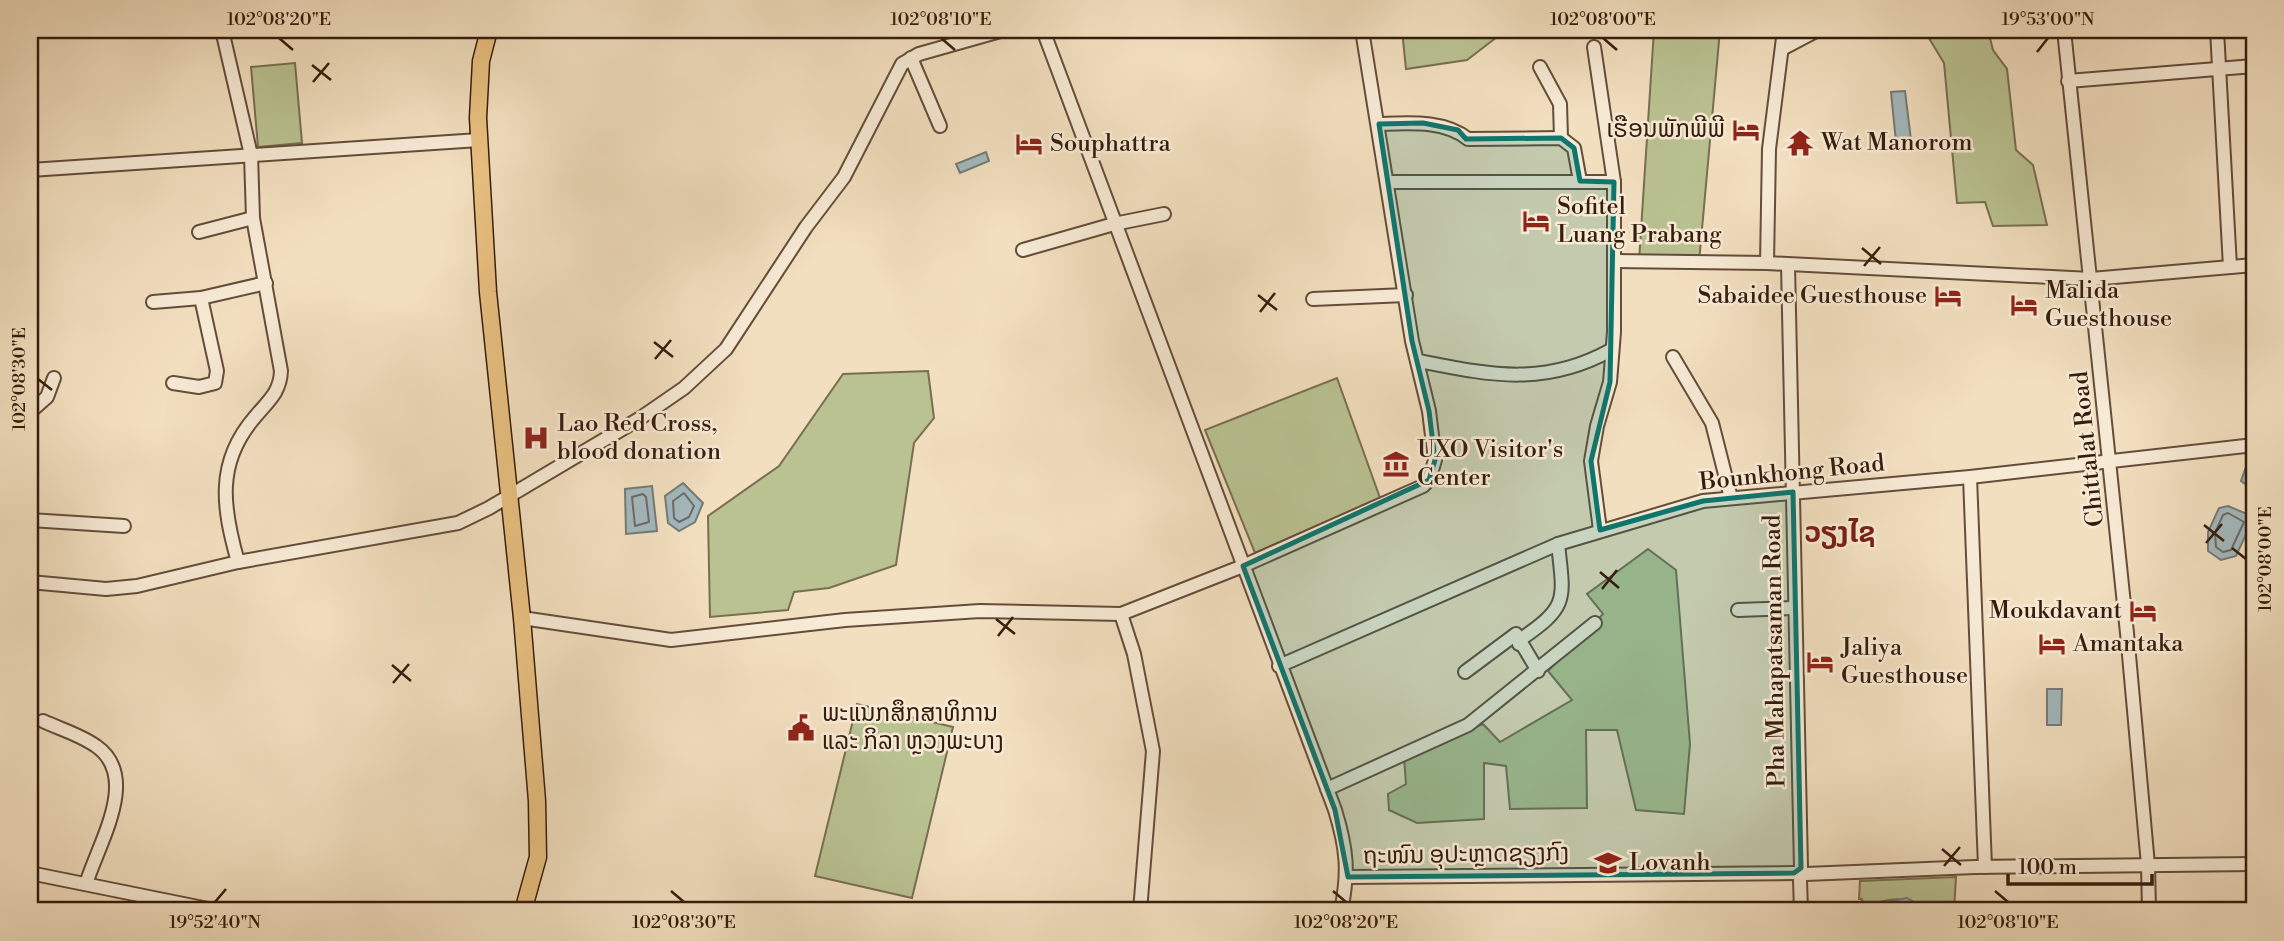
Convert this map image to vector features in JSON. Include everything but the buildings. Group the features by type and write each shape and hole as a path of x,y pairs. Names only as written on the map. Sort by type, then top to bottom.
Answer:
{"main road":[{"path":"489,30 481,61 478,90 488,292 507,495 522,618 538,857 523,911"}],"street":[{"path":"222,30 251,155 253,218 281,378 274,398 256,415 241,438 223,484 226,519 238,562"},
{"path":"30,582 106,589 137,586 238,562 458,523 489,508 639,419 684,388 726,349 806,227 844,177 893,76 902,64 911,58 1004,30"},
{"path":"1044,30 1340,827 1348,877 1341,911"},
{"path":"522,618 671,640 845,620 979,611 1121,614 1243,566 1415,490 1429,480 1435,460 1419,361 1412,341 1362,30"},
{"path":"1768,263 1769,149 1784,30"},
{"path":"1782,49 1818,30"},
{"name":"Chittalat Road","path":"2064,30 2110,459 2148,865 2148,911"},
{"path":"2217,30 2230,267"},
{"path":"1594,47 1614,182 1614,332 1610,382 1597,426 1591,461 1600,530"},
{"path":"911,58 940,126"},
{"path":"2068,81 2254,66"},
{"path":"1541,67 1560,104 1561,138"},
{"path":"1379,124 1423,123 1458,130 1468,139 1561,138 1574,148 1580,181"},
{"path":"30,170 479,140"},
{"path":"1387,182 1614,182"},
{"path":"1023,250 1114,224 1164,214"},
{"path":"199,232 253,218"},
{"path":"1614,261 1768,263 2091,279 2254,265"},
{"name":"Pha Mahapatsaman Road","path":"1788,265 1801,911"},
{"path":"153,302 201,298 266,283"},
{"path":"1313,299 1406,295"},
{"path":"173,383 199,387 215,383 218,371 201,298"},
{"path":"1419,361 1494,376 1543,375 1583,365 1611,350"},
{"path":"1673,357 1712,423 1731,498"},
{"path":"30,412 47,397 54,378"},
{"name":"Bounkhong Road","path":"1279,666 1559,544 1600,530 1652,518 1703,500 1970,477 2110,459 2254,445"},
{"path":"1970,477 1984,867"},
{"path":"30,520 124,526"},
{"path":"1519,644 1521,639 1550,620 1559,606 1563,588 1559,544"},
{"path":"1738,610 1794,608"},
{"path":"1121,614 1134,654 1153,751 1140,911"},
{"path":"1327,789 1468,725 1595,623"},
{"path":"1465,672 1512,635 1518,636 1519,644 1538,671"},
{"path":"43,721 96,746 113,762 117,801 86,884"},
{"name":"ຖະໜົນ ອຸປະຫຼາດຊຽງກົງ","path":"1348,877 1800,874 1984,867 2254,864"},
{"path":"30,873 218,911"}],"highlighted area":[{"path":"1423,123 1458,130 1466,139 1561,138 1574,148 1580,181 1614,182 1610,382 1591,461 1600,530 1703,501 1793,492 1801,868 1794,873 1348,877 1335,810 1243,566 1429,480 1435,460 1429,411 1412,341 1379,124"}],"green space":[{"path":"1402,30 1506,30 1467,60 1406,69"},
{"path":"1654,30 1720,30 1699,262 1639,261"},
{"path":"1924,30 1988,30 1993,50 2007,69 2016,150 2033,165 2047,225 1993,226 1985,202 1957,203 1944,63"},
{"path":"295,63 302,143 258,147 251,67"},
{"path":"928,371 934,418 914,443 896,565 829,588 794,592 788,610 710,617 708,516 779,466 843,374"},
{"path":"1337,378 1380,498 1255,553 1205,430"},
{"path":"1648,549 1676,570 1690,744 1684,814 1636,810 1617,730 1586,730 1587,808 1510,809 1506,766 1484,763 1484,819 1417,823 1389,810 1388,794 1406,784 1404,757 1483,724 1500,742 1572,700 1548,671 1603,614 1587,594"},
{"path":"857,704 953,727 912,898 815,876"},
{"path":"1956,877 1954,911 1919,911 1908,901 1901,900 1863,906 1862,899 1859,899 1860,881"}],"water":[{"path":"1905,91 1911,140 1896,142 1891,92"},
{"path":"986,152 989,161 960,173 956,164"},
{"path":"2254,463 2254,491 2241,481 2247,464"},
{"path":"683,483 703,503 695,522 679,531 668,523 665,496"},
{"path":"652,486 657,531 626,534 625,489"},
{"path":"2228,506 2254,517 2236,556 2221,560 2208,551 2208,532 2219,508"},
{"path":"2047,689 2062,689 2061,725 2047,725"},
{"path":"1907,898 1914,902 1919,911 1862,911 1863,906"}],"place":[{"name":"ເຮືອນພັກພີພີ","path":"1746,130"},
{"name":"Wat Manorom","path":"1800,143"},
{"name":"Souphattra","path":"1029,144"},
{"name":"Sofitel Luang Prabang","path":"1536,221"},
{"name":"Sabaidee Guesthouse","path":"1948,296"},
{"name":"Malida Guesthouse","path":"2024,305"},
{"name":"Lao Red Cross, blood donation","path":"536,438"},
{"name":"UXO Visitor's Center","path":"1396,464"},
{"name":"Moukdavant","path":"2143,611"},
{"name":"Amantaka","path":"2052,644"},
{"name":"Jaliya Guesthouse","path":"1820,662"},
{"name":"ພະແນກສຶກສາທິການ ແລະ ກິລາ ຫຼວງພະບາງ","path":"801,728"},
{"name":"Lovanh","path":"1608,863"}],"district":[{"name":"ວຽງໄຊ","path":"1840,533"}]}
